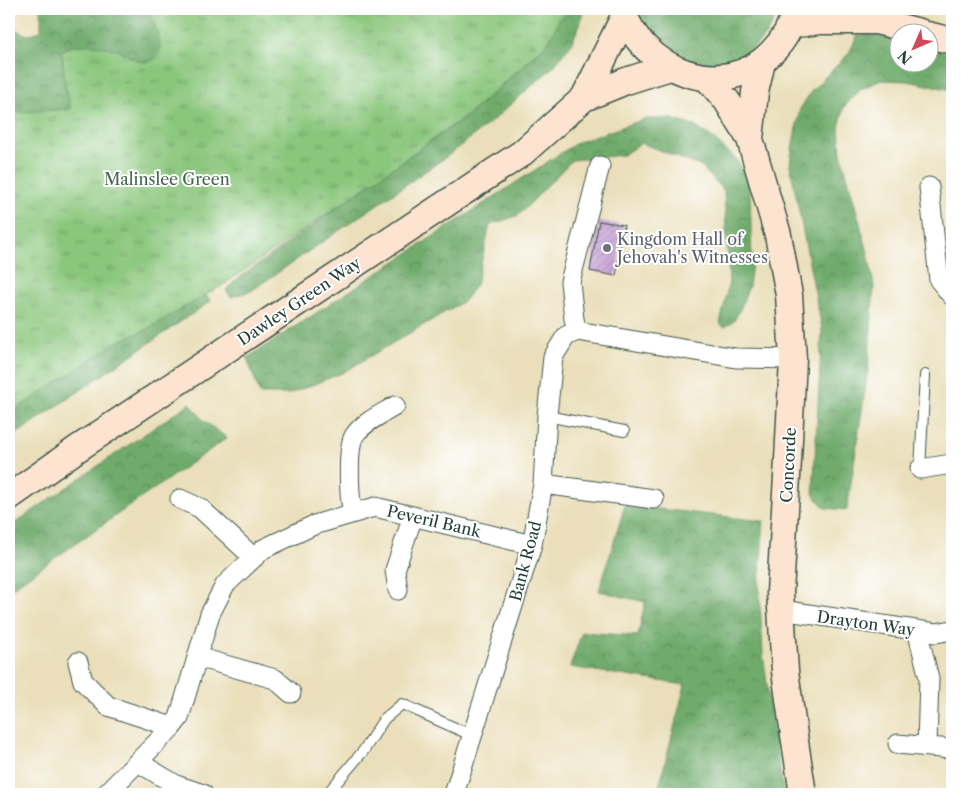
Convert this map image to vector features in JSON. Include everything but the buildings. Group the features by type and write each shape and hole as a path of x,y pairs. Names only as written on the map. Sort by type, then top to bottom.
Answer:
{"main road":[{"path":"623,13 633,32 654,55 670,66 688,74 708,78 734,75 762,62 782,40 792,17 819,21 867,15 889,22"},
{"name":"Dawley Green Way","path":"584,98 623,13"},
{"path":"938,38 952,41"},
{"name":"Concorde","path":"750,139 755,92 762,62"},
{"name":"Dawley Green Way","path":"9,497 522,153 584,98 670,66"},
{"name":"Concorde","path":"708,78 727,101 750,139 778,235 789,295 793,359 780,592 785,671 803,794"}],"street":[{"path":"600,166 570,282 574,319 578,331 736,358 793,359"},
{"path":"929,187 939,280 952,296"},
{"name":"Bank Road","path":"454,794 532,545 543,484 553,357 566,336 578,331"},
{"path":"353,513 349,484 351,442 355,434 372,420 395,406"},
{"path":"920,469 952,464"},
{"path":"543,484 654,499"},
{"path":"180,499 200,508 254,558"},
{"name":"Peveril Bank","path":"106,794 179,718 210,614 225,585 264,549 314,525 375,507 532,545"},
{"path":"398,590 396,570 413,516"},
{"name":"Drayton Way","path":"781,610 936,633 952,630"},
{"path":"917,630 929,678 927,746"},
{"path":"197,657 275,679 291,693"},
{"path":"78,662 83,681 108,706 172,727"},
{"path":"898,744 951,748"},
{"path":"138,762 176,785 203,794"}],"lane":[{"path":"920,469 925,375"},
{"path":"547,416 624,431"},
{"path":"327,794 364,750 384,719 402,704 472,736"}],"green space":[{"path":"41,9 149,9 161,48 157,57 143,63 120,51 67,47 62,51 65,83 71,109 9,113 9,27 27,35 41,31"},
{"name":"Malinslee Green","path":"149,9 565,9 548,42 471,112 223,285 145,330 119,341 9,414 9,113 71,109 65,83 62,51 67,48 82,45 100,46 122,52 140,61 150,62 153,60 159,53 160,46"},
{"path":"560,9 583,9 581,22 571,44 554,66 492,121 449,155 251,291 231,297 226,290 236,280 469,115 548,42"},
{"path":"634,9 779,9 768,31 744,55 722,63 702,65 687,62 652,41 648,37"},
{"path":"869,34 888,39 888,72 938,72 938,50 952,54 952,90 907,81 882,80 861,89 844,107 839,128 841,153 869,257 874,286 868,370 847,510 825,508 813,494 822,329 790,165 800,109 812,90 849,53 857,36"},
{"path":"645,119 672,119 694,126 709,135 737,160 747,177 750,189 752,264 749,286 734,321 725,327 720,324 729,282 724,191 702,167 641,143 623,155 572,160 519,215 490,225 476,285 464,301 342,373 289,394 260,394 247,358 578,142"},
{"path":"116,201 211,301 9,439 9,414 119,341 157,323"},
{"path":"190,403 203,420 227,438 9,590 9,527"},
{"path":"625,505 764,521 759,583 763,653 772,724 784,794 657,794 685,685 570,667 582,632 638,636 645,602 599,591"}],"place":[{"name":"Kingdom Hall of Jehovah's Witnesses","path":"607,248"}]}
